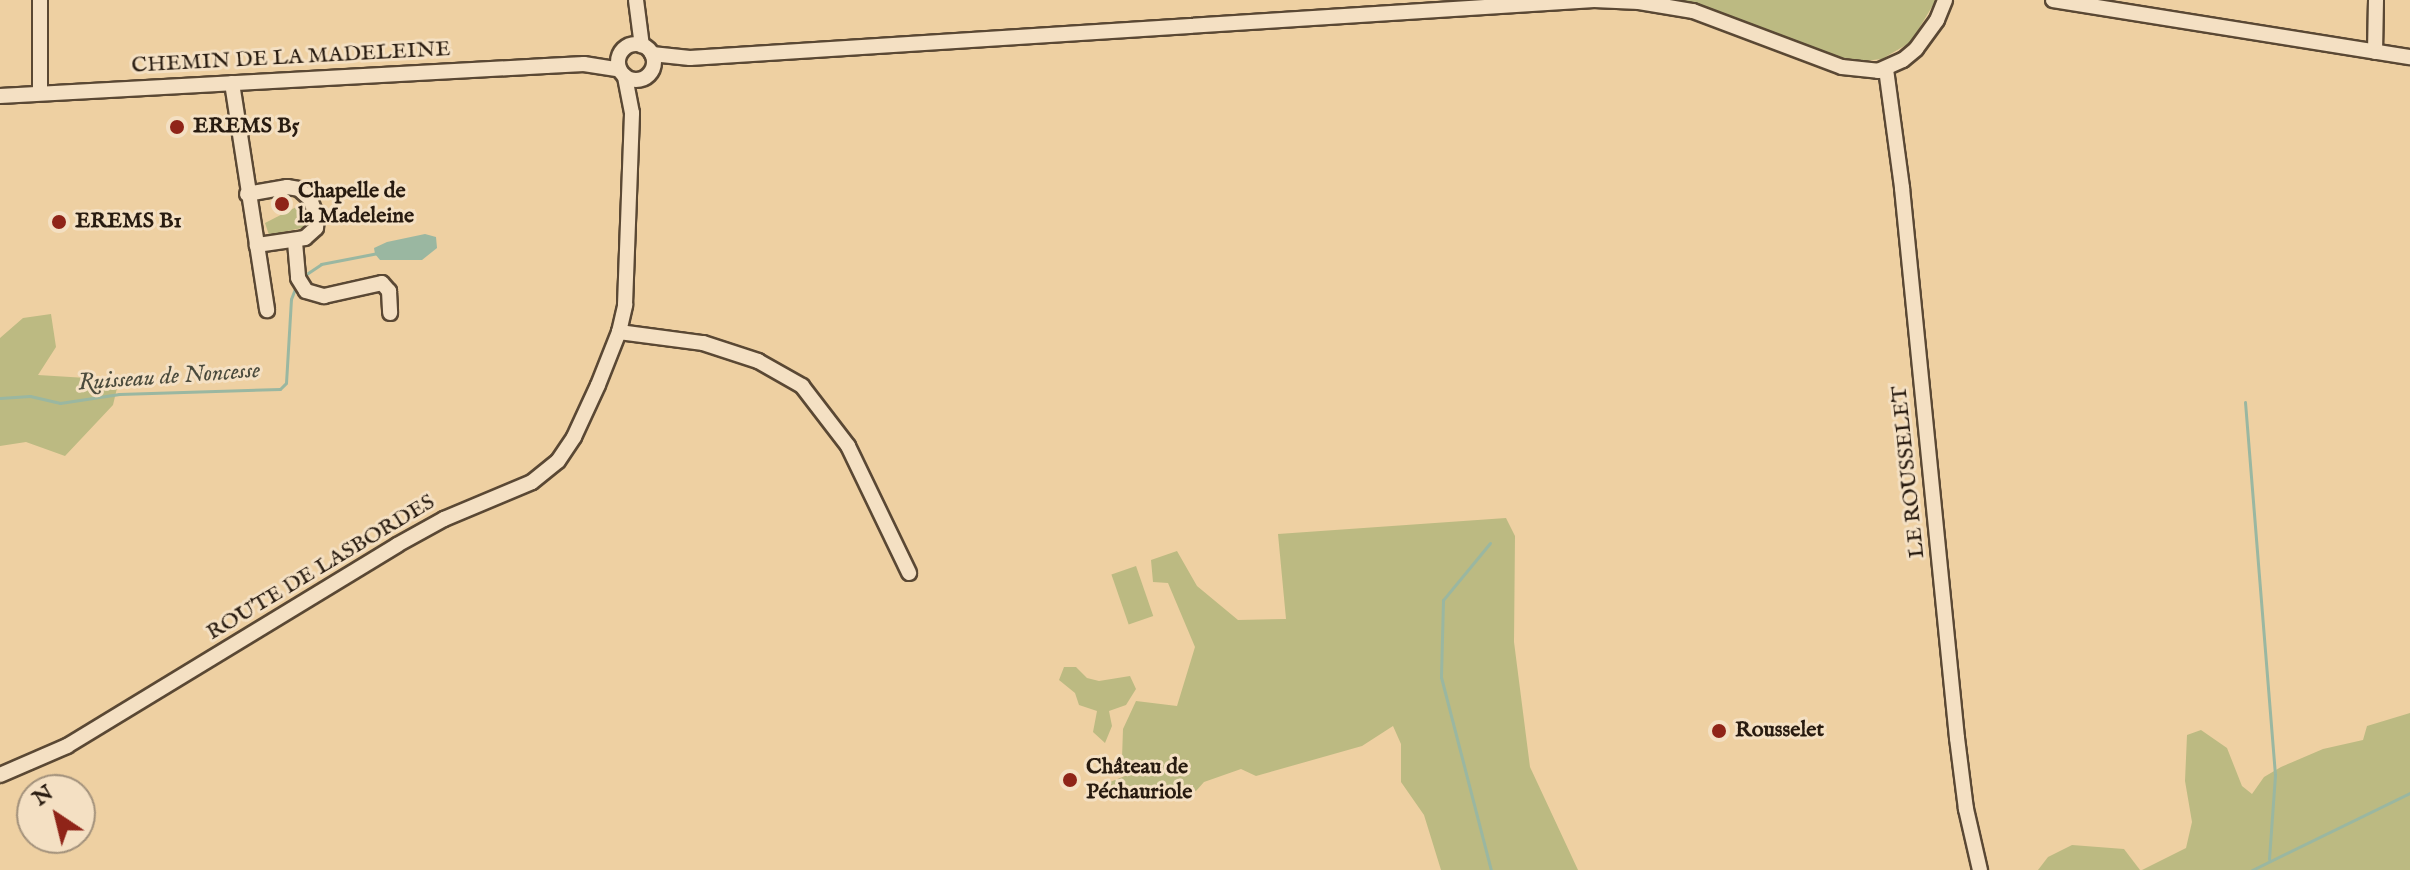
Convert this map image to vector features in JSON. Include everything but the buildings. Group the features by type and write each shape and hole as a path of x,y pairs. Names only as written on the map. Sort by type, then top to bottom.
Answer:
{"street":[{"path":"40,0 40,93"},
{"name":"CHEMIN DE LA MADELEINE","path":"0,96 635,62 1594,0 1639,2 1693,11 1842,67 1862,71 1886,69"},
{"path":"1886,69 1916,49 1937,20 1945,0"},
{"path":"2053,0 2410,57"},
{"path":"2375,52 2376,0"},
{"path":"635,62 636,5"},
{"name":"ROUTE DE LASBORDES","path":"0,775 78,739 397,545 543,475 574,437 619,332 627,280 635,62"},
{"name":"LE ROUSSELET","path":"1886,69 1904,202 1957,738 1966,809 1980,870"},
{"path":"232,83 267,310"},
{"path":"247,194 287,187 307,195 316,211 316,228 309,236 295,242 257,245"},
{"path":"295,242 298,278 306,291 324,296 382,283 389,291 390,313"},
{"path":"619,332 703,343 758,361 802,386 848,446 909,573"}],"shaded area":[{"path":"1682,0 1936,0 1911,42 1882,59 1864,61 1845,59"},
{"path":"306,202 311,226 269,235 265,223"},
{"path":"425,234 436,237 437,248 422,260 380,260 375,254 374,248 387,242"},
{"path":"51,314 56,347 38,375 103,379 118,384 113,405 65,456 26,442 0,446 0,338 23,318"},
{"path":"1506,518 1515,536 1514,642 1530,767 1578,870 1441,870 1424,815 1401,782 1401,744 1393,726 1362,746 1256,776 1241,769 1204,782 1196,791 1184,787 1161,793 1156,799 1139,801 1136,794 1115,801 1110,782 1140,770 1122,758 1123,729 1136,701 1177,706 1195,647 1168,583 1153,582 1151,560 1177,551 1197,586 1238,620 1286,619 1278,534"},
{"path":"1136,566 1153,616 1129,625 1111,574"},
{"path":"1064,667 1076,667 1087,678 1099,681 1130,676 1136,689 1126,705 1109,711 1112,726 1105,743 1093,732 1097,711 1079,705 1075,693 1059,680"},
{"path":"2410,713 2410,870 2142,870 2186,848 2192,822 2185,781 2187,735 2201,730 2227,748 2242,786 2252,794 2264,777 2281,767 2323,749 2363,740 2367,726"},
{"path":"2072,845 2124,849 2140,870 2038,870 2048,857"}],"waterway":[{"name":"Ruisseau de Noncesse","path":"302,277 321,264 378,253"},
{"name":"Ruisseau de Noncesse","path":"0,398 30,396 60,403 119,394 280,389 286,383 291,299 296,286"},
{"path":"2245,402 2275,775 2269,859"},
{"path":"1490,543 1443,600 1441,677 1491,870"},
{"path":"2252,870 2410,793"}],"place":[{"name":"EREMS B5","path":"177,127"},
{"name":"Chapelle de la Madeleine","path":"282,204"},
{"name":"EREMS B1","path":"59,222"},
{"name":"Rousselet","path":"1719,731"},
{"name":"Château de Péchauriole","path":"1070,780"}]}
